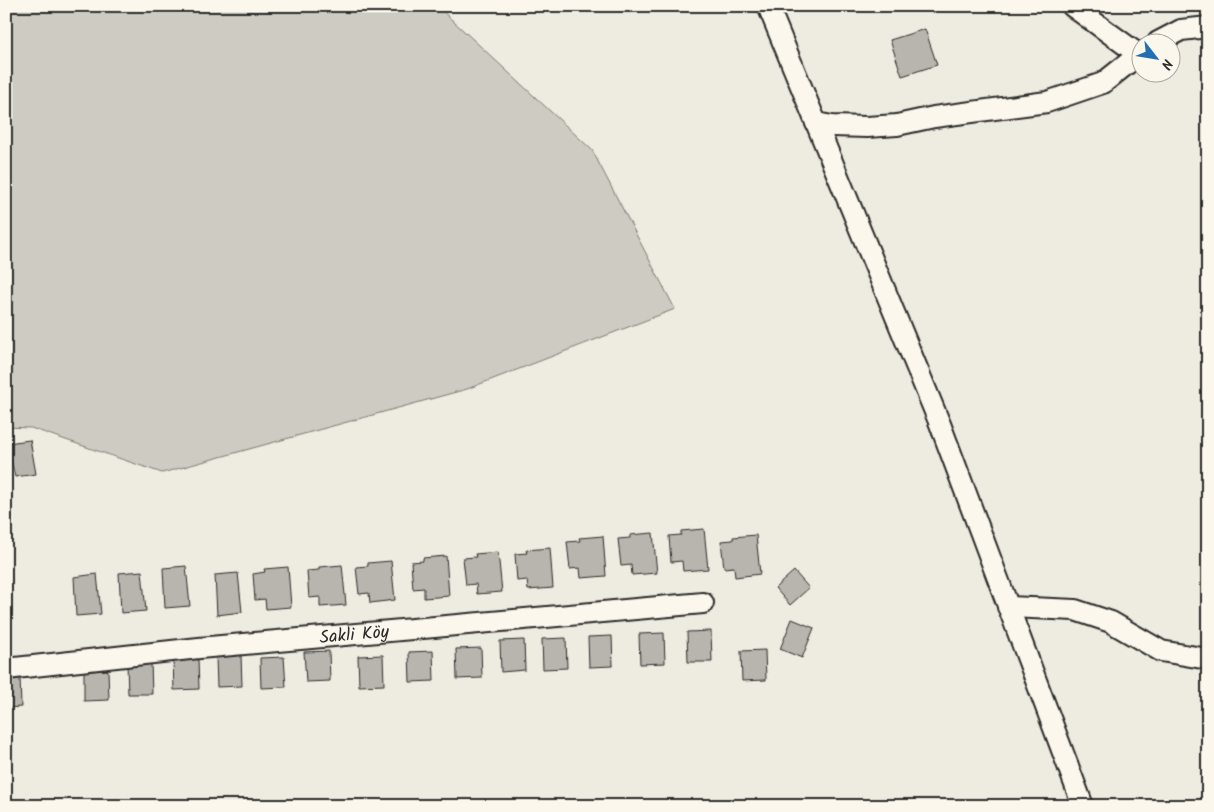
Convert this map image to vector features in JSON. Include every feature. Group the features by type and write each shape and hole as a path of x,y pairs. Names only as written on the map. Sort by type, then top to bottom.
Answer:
{"street":[{"path":"768,6 940,424 1083,806"},
{"path":"1072,6 1132,47"},
{"path":"1177,32 1208,27"},
{"path":"816,123 832,126 897,126 934,117 1047,102 1103,83 1132,59"},
{"name":"Sakli Köy","path":"6,668 199,648 703,603"},
{"path":"1008,607 1075,610 1111,622 1161,651 1208,659"}],"shaded area":[{"path":"6,6 437,6 592,150 675,309 467,389 162,473 31,428 6,427"}],"building":[{"path":"925,29 937,65 902,76 890,40"},
{"path":"30,440 36,474 15,477 7,443"},
{"path":"704,529 708,569 683,571 682,561 671,562 669,536 681,535 681,531"},
{"path":"653,533 657,573 632,575 631,565 621,566 618,539 630,538 630,535"},
{"path":"756,535 760,574 735,577 734,567 724,568 721,541 733,540 733,537"},
{"path":"603,536 606,576 581,578 580,568 570,569 567,542 580,541 579,538"},
{"path":"550,548 553,588 528,590 527,580 517,581 515,554 527,553 526,550"},
{"path":"498,552 502,592 477,594 476,584 466,585 463,558 476,557 475,554"},
{"path":"446,556 449,596 424,598 424,588 413,589 411,562 423,561 423,558"},
{"path":"391,561 395,600 370,603 369,593 359,594 356,567 368,566 368,563"},
{"path":"342,565 346,605 320,607 320,597 309,598 307,571 319,570 319,567"},
{"path":"186,566 190,606 165,608 163,568"},
{"path":"288,567 291,607 266,609 265,599 255,600 253,574 265,572 264,569"},
{"path":"142,571 146,611 121,613 119,573"},
{"path":"794,571 809,588 790,605 775,588"},
{"path":"238,573 242,612 217,615 215,575"},
{"path":"97,574 101,614 76,616 74,577"},
{"path":"792,619 814,628 802,658 780,649"},
{"path":"711,631 712,662 688,662 687,632"},
{"path":"664,633 665,663 640,664 639,634"},
{"path":"612,636 613,666 589,667 588,637"},
{"path":"566,638 567,668 543,669 542,639"},
{"path":"524,640 525,670 501,672 500,641"},
{"path":"481,648 482,678 457,679 456,649"},
{"path":"765,650 766,680 742,681 741,651"},
{"path":"329,651 330,681 306,682 304,652"},
{"path":"433,651 434,681 410,682 409,652"},
{"path":"241,655 242,686 217,687 216,657"},
{"path":"383,655 384,685 359,686 358,656"},
{"path":"284,657 286,687 261,688 260,658"},
{"path":"198,659 199,689 174,690 173,660"},
{"path":"151,663 152,694 128,694 127,664"},
{"path":"108,670 109,700 84,701 84,671"},
{"path":"20,677 21,707 6,708 6,678"}]}
